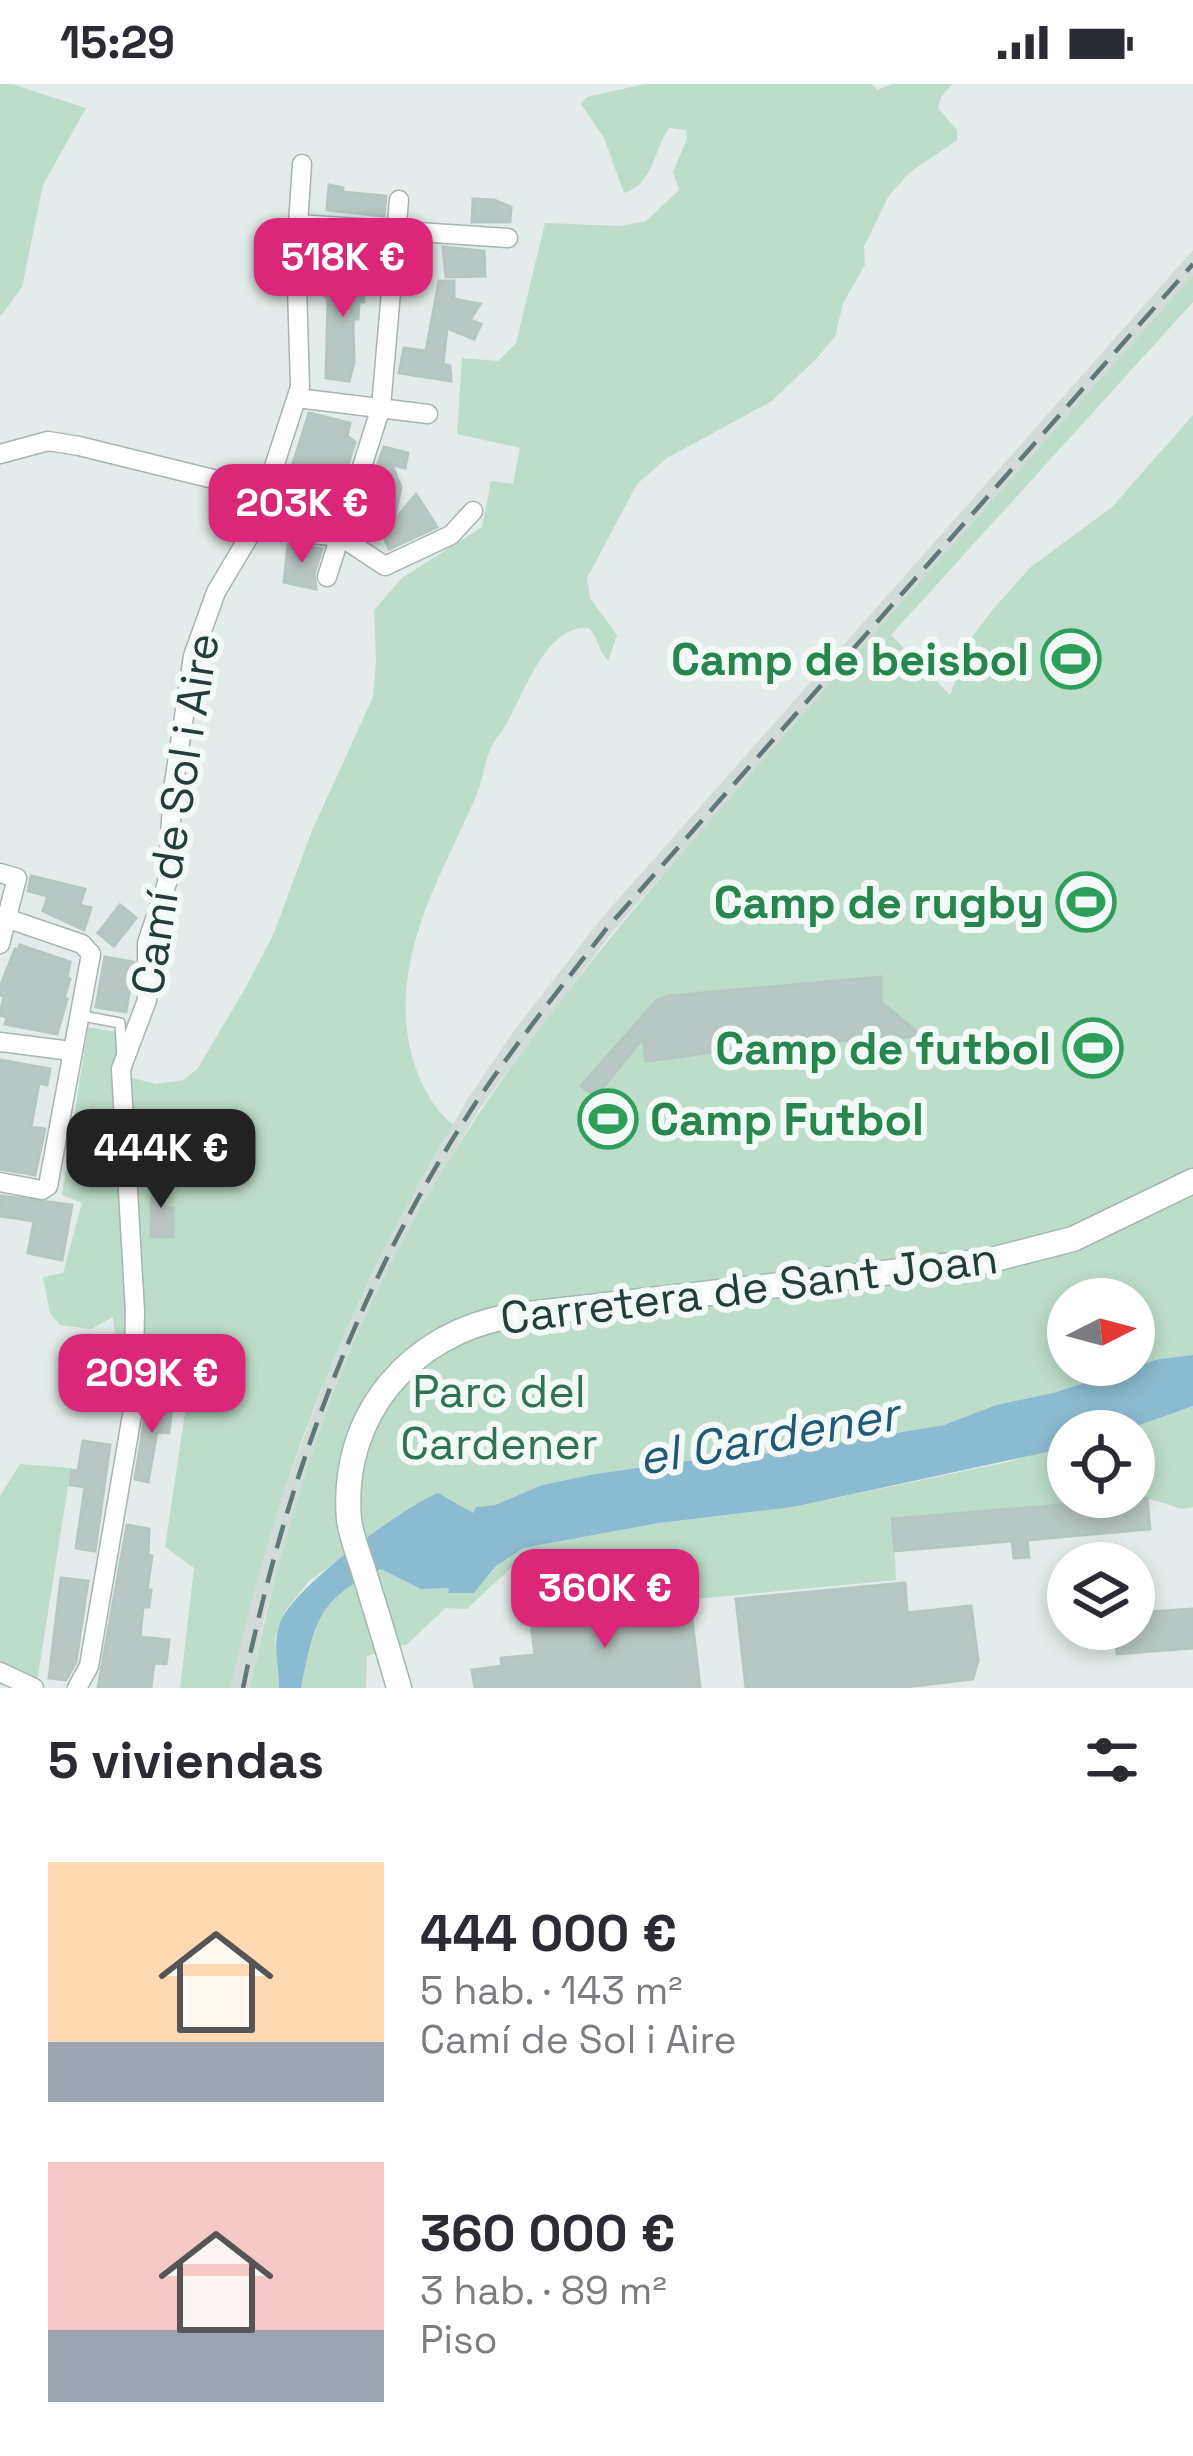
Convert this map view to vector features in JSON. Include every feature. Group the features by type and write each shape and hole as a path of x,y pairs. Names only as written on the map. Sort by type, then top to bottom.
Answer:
{"street":[{"name":"Camí de Sol i Aire","path":"77,1688 89,1666 133,1409 135,1312 123,1064 147,1000 147,943 167,883 173,790 193,656 216,592 254,527 300,387 302,164"},
{"path":"326,577 381,407 399,200"},
{"path":"298,224 508,238"},
{"path":"297,398 428,414"},
{"path":"0,454 48,442 80,446 266,492"},
{"path":"254,527 341,537 385,566 451,535 472,511"},
{"path":"0,944 8,875"},
{"path":"0,1182 42,1190 48,1186 91,954 82,944 4,917"},
{"path":"0,1042 71,1052"},
{"name":"Carretera de Sant Joan","path":"399,1688 349,1525 348,1487 354,1451 383,1392 419,1352 468,1326 511,1316 987,1261 1072,1239 1193,1181"},
{"path":"0,1672 34,1688"}],"lane":[{"path":"78,1015 120,1023 123,1064"}],"shaded area":[{"path":"1193,250 1193,275 613,931 480,1108 409,1229 348,1361 292,1520 250,1688 231,1688 276,1513 335,1354 398,1221 467,1100 600,920"}],"green space":[{"path":"0,84 86,108 43,185 22,287 0,317"},
{"path":"645,84 872,84 877,90 892,84 953,84 938,108 957,130 957,140 909,173 888,197 864,247 865,265 843,303 835,337 817,358 772,401 667,458 637,484 587,578 590,598 617,635 608,661 589,628 561,636 540,661 492,746 477,794 426,908 407,982 406,1021 413,1060 429,1096 453,1125 380,1258 318,1397 269,1541 231,1688 180,1688 194,1568 165,1547 186,1406 135,1399 119,1372 113,1317 91,1329 60,1325 50,1313 43,1277 63,1273 82,1203 62,1195 88,1027 126,1034 135,1047 129,1077 156,1084 184,1080 198,1068 274,933 311,833 373,697 374,610 402,578 482,527 491,481 513,484 520,448 457,434 462,358 498,361 516,343 545,223 621,226 646,221 679,190 673,172 687,139 686,130 669,128 647,174 624,193 604,138 581,104 587,97"},
{"name":"Parc del Cardener","path":"1193,275 1193,302 891,635 950,695 972,637 994,608 1031,567 1112,507 1193,415 1193,1355 1155,1360 1155,1278 1047,1278 1047,1386 1075,1386 996,1405 944,1425 542,1485 495,1505 476,1507 474,1514 463,1509 372,1537 310,1580 285,1611 275,1638 279,1688 250,1688 294,1510 334,1394 382,1281 449,1161 580,975"},
{"path":"1193,1406 1193,1507 1182,1509 1155,1501 1155,1420"},
{"path":"1047,1450 1047,1506 893,1519 896,1580 530,1615 512,1567 467,1609 446,1608 407,1644 367,1656 366,1688 301,1688 322,1615 343,1591 381,1569 421,1589 474,1593 495,1567 523,1548 659,1523 793,1507"},
{"path":"20,1464 71,1468 36,1688 0,1685 0,1496"}],"water":[{"path":"1193,1355 1193,1406 1155,1420 1155,1410 1047,1410 1047,1452 793,1507 659,1523 523,1548 495,1567 474,1593 421,1589 381,1569 343,1591 322,1615 301,1688 279,1688 276,1639 289,1608 350,1550 438,1493 473,1513 476,1507 495,1505 542,1485 595,1474 776,1453 944,1425 996,1405 1075,1386 1155,1386 1155,1360"}],"building":[{"path":"329,185 343,188 342,192 386,196 384,216 327,210"},
{"path":"473,199 511,207 510,222 472,222"},
{"path":"443,247 484,251 485,276 446,277"},
{"path":"349,261 362,262 364,302 359,302 358,319 353,319 354,363 349,381 326,378 328,299 323,294 323,277 347,279"},
{"path":"439,281 454,281 454,299 480,304 470,320 481,324 474,339 447,328 443,364 450,366 451,381 399,373 404,348 426,351"},
{"path":"309,413 350,423 347,436 355,442 330,522 302,519 279,508"},
{"path":"384,447 408,453 405,468 392,465 401,487 394,521 416,494 437,527 389,549 383,535 386,531 367,494"},
{"path":"288,545 322,549 314,574 316,589 284,582"},
{"path":"31,876 85,889 80,905 91,908 84,930 43,911 48,896 28,891"},
{"path":"120,905 136,918 114,946 98,933"},
{"path":"20,945 70,962 67,999 57,1034 5,1024 7,1017 0,1015 4,996 0,987"},
{"path":"105,957 134,962 126,1012 96,1007"},
{"path":"881,977 881,1002 922,1036 767,1045 646,1061 643,1038 596,1096 581,1086 657,1000"},
{"path":"0,1060 50,1069 47,1085 39,1083 31,1127 45,1129 35,1175 0,1169"},
{"path":"152,1177 164,1177 164,1208 173,1208 173,1237 151,1237"},
{"path":"1,1196 72,1205 62,1260 28,1253 34,1221 0,1216"},
{"path":"147,1402 172,1405 169,1433 157,1432 148,1482 135,1479"},
{"path":"83,1441 110,1445 95,1551 76,1548 85,1487 70,1485 72,1470 78,1471"},
{"path":"1047,1506 1047,1518 1149,1518 1150,1529 1027,1540 1029,1557 1014,1558 1012,1541 895,1551 892,1519"},
{"path":"127,1525 149,1529 148,1555 152,1556 147,1590 151,1590 149,1607 143,1607 140,1637 169,1640 166,1664 154,1663 151,1688 98,1688"},
{"path":"61,1578 88,1581 76,1662 66,1680 49,1678"},
{"path":"905,1583 907,1613 971,1606 978,1660 973,1679 898,1688 746,1688 736,1599"},
{"path":"690,1601 700,1688 475,1688 472,1670 502,1666 501,1658 535,1655 530,1615"},
{"path":"1193,1609 1193,1648 1117,1654 1117,1650 1155,1650 1155,1612"}],"railway":[{"path":"243,1688 281,1535 331,1385 396,1241 475,1104 607,928 1193,264"}],"place":[{"name":"Camp de beisbol","path":"1071,659"},
{"name":"Camp de rugby","path":"1086,902"},
{"name":"Camp de futbol","path":"1093,1048"},
{"name":"Camp Futbol","path":"608,1119"}],"water label":[{"name":"el Cardener","path":"768,1436"}]}
